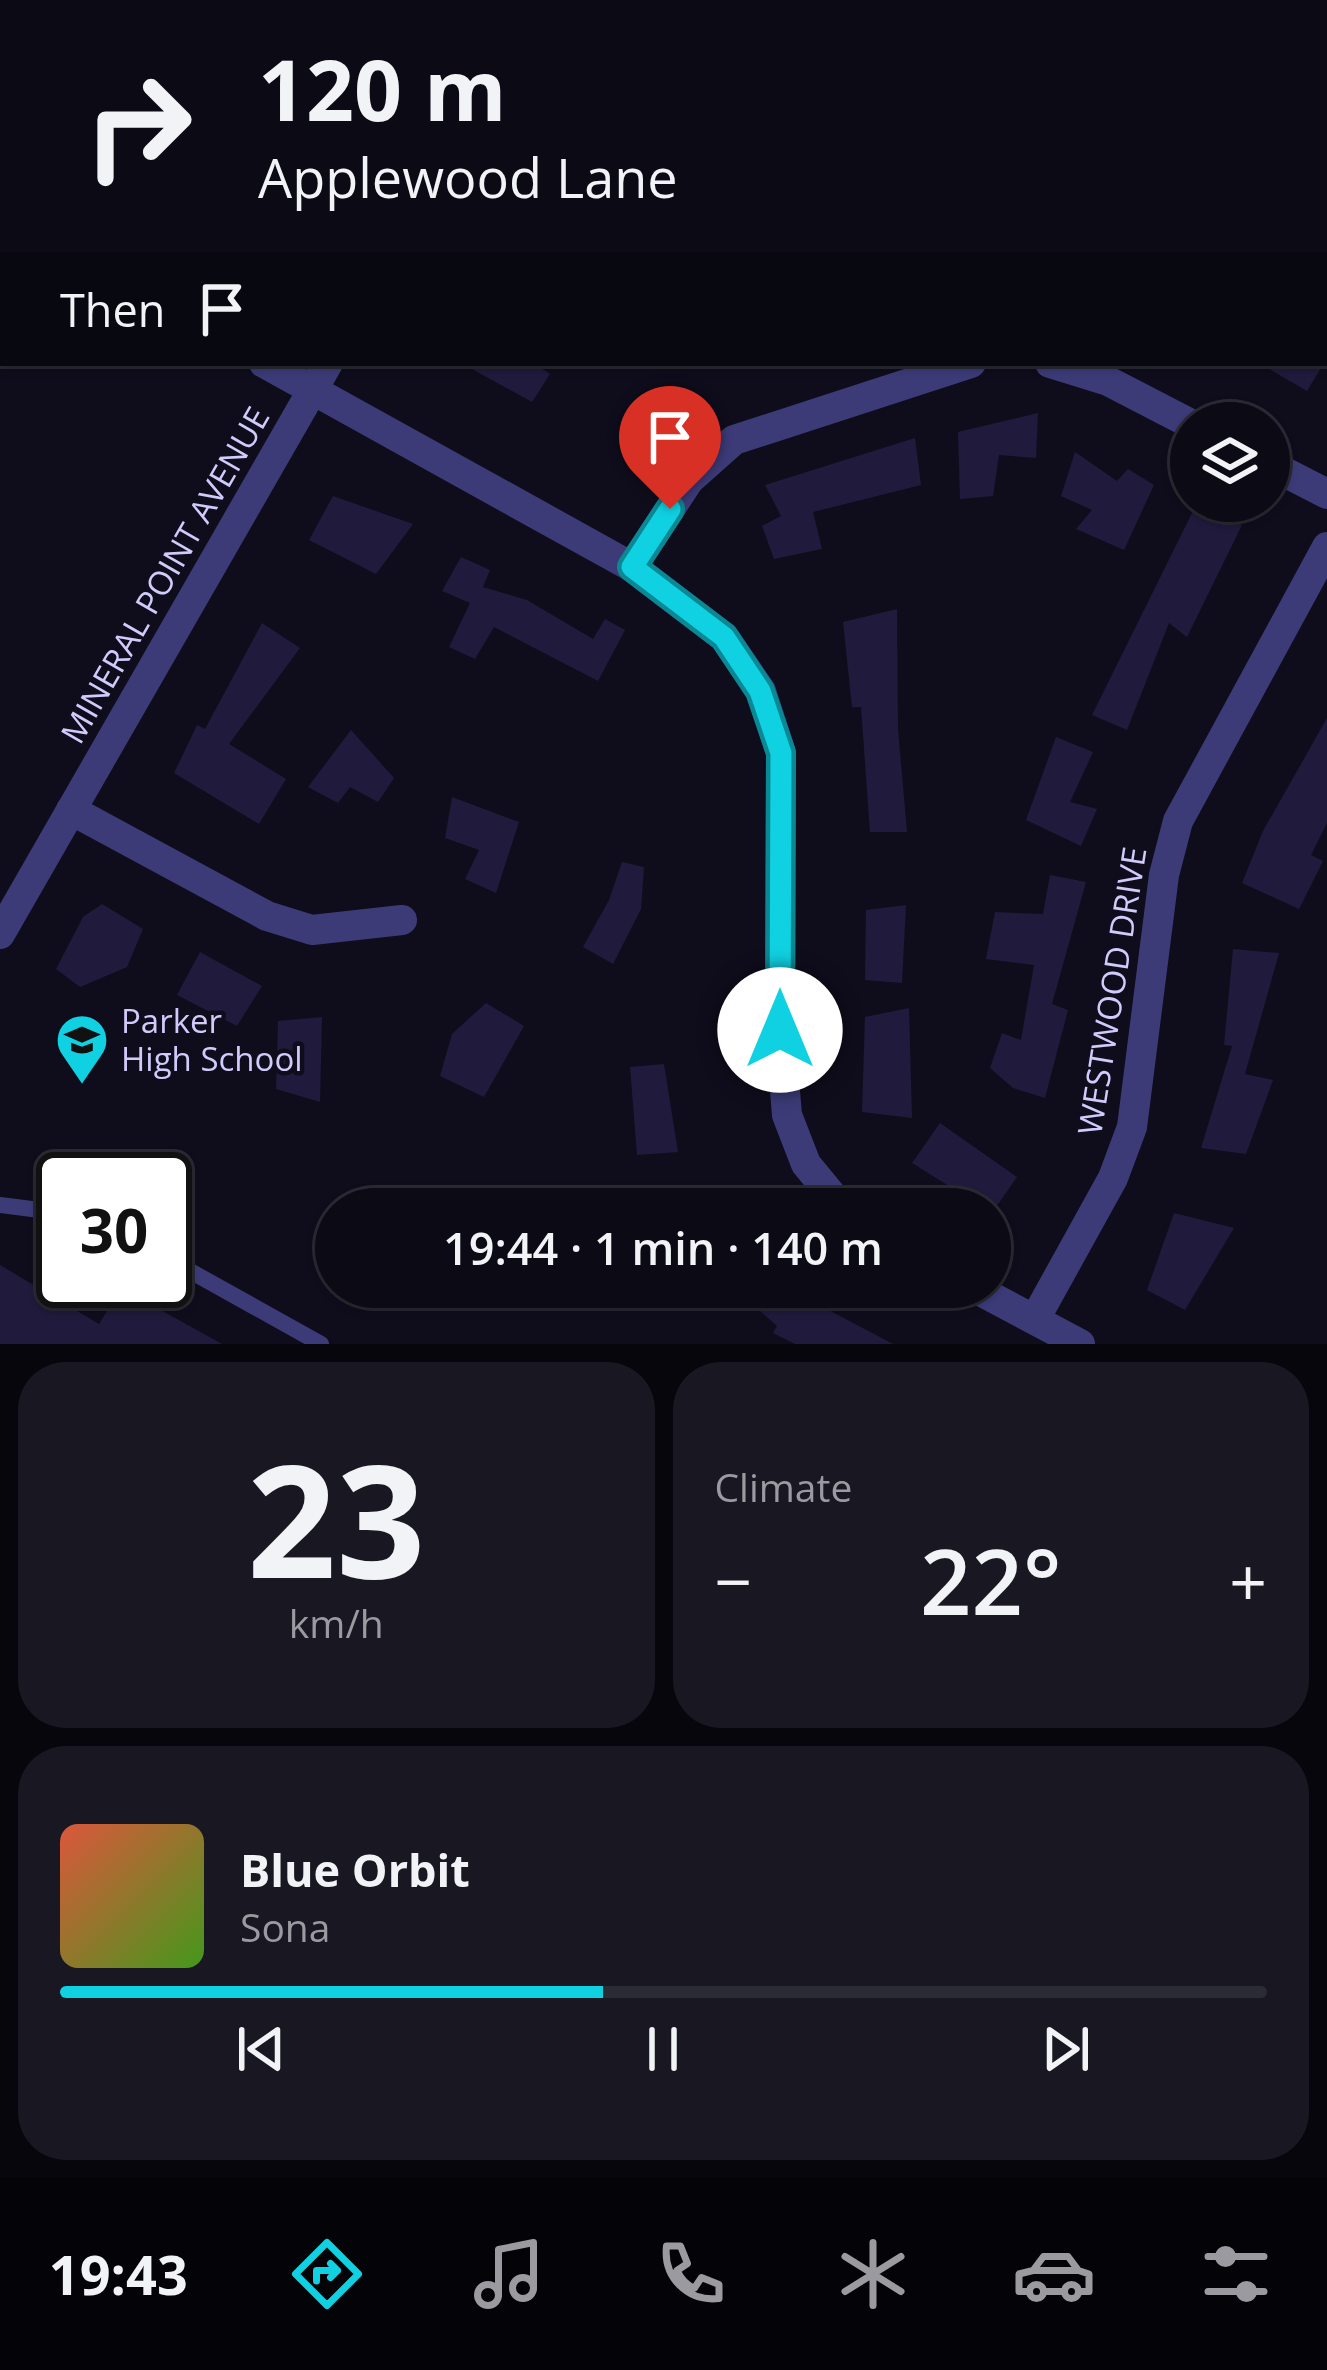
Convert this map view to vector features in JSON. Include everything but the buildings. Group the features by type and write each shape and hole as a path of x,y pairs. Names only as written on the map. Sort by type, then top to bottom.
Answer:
{"street":[{"path":"277,366 320,376 632,567 724,637 760,691 781,753 783,1086 806,1164 826,1188"},
{"path":"632,567 689,480 734,440 962,366"},
{"path":"1060,366 1108,381 1170,413"},
{"name":"MINERAL POINT AVENUE","path":"0,934 320,376"},
{"path":"1290,475 1327,494"},
{"name":"WESTWOOD DRIVE","path":"1035,1319 1113,1178 1132,1127 1164,875 1178,821 1327,547"},
{"path":"67,816 267,916 312,930 402,920"},
{"path":"1011,1306 1080,1344"}],"lane":[{"path":"0,1205 36,1210"},
{"path":"192,1272 321,1344"}],"place":[{"name":"Parker High School","path":"82,1086"}],"route":[{"path":"670,509 632,567 724,637 760,691 781,753 780,1030"}]}
